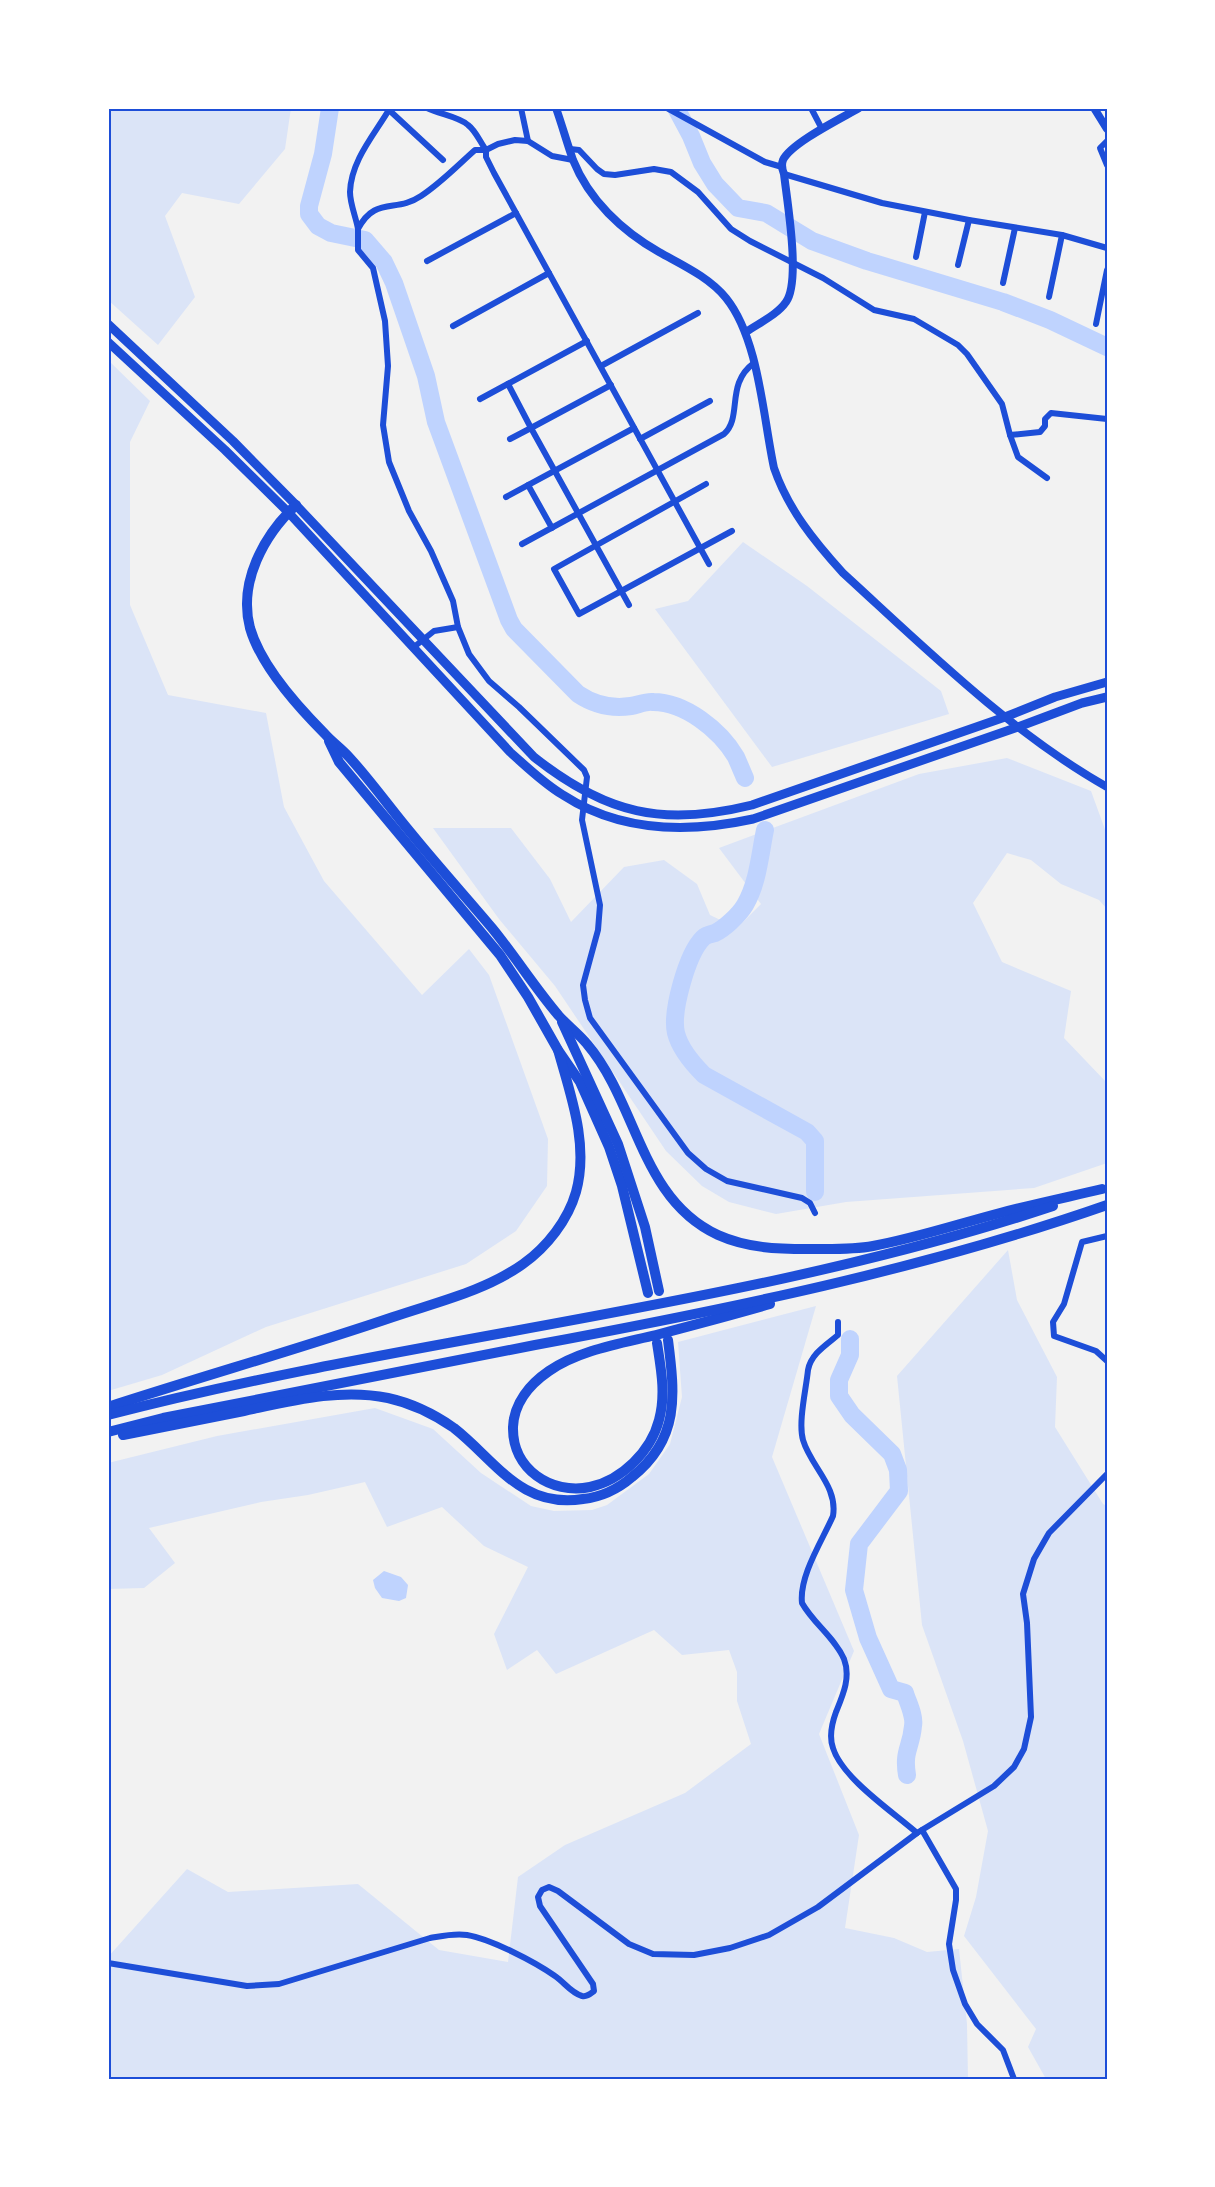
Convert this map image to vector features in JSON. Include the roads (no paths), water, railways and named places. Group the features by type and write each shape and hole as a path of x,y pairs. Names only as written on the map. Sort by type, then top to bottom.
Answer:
{"highway":[{"path":"292,508 268,539 253,566 248,594 250,626 261,653 291,696 326,735 348,755 491,927 560,1017 587,1043 599,1060 626,1110 644,1153 665,1190 676,1204 701,1226 732,1241 753,1246 780,1249 870,1246 1031,1204 1105,1188"},
{"path":"326,735 339,762 500,955 580,1082 609,1147 653,1292 645,1227 618,1144 560,1017"},
{"path":"108,1407 464,1293 501,1277 532,1257 553,1236 561,1223 576,1193 579,1176 581,1144 558,1050"},
{"path":"108,1415 234,1386 688,1299 833,1267 967,1232 1105,1188"},
{"path":"108,1437 309,1398 348,1394 374,1396 406,1403 438,1417 469,1441 503,1474 533,1494 547,1499 588,1499 616,1489 639,1472 650,1460 667,1431 674,1395 663,1342 663,1396 659,1420 649,1443 635,1461 604,1482 584,1488 553,1485 533,1474 526,1467 513,1436 516,1412 529,1388 540,1377 561,1364 591,1351 706,1322 1042,1228 1107,1205"},
{"path":"108,1432 174,1416 704,1312 889,1271"}],"main road":[{"path":"108,324 233,441 414,647 510,752 564,796 584,806 632,823 677,829 719,826 753,819 1082,703 1107,697"},
{"path":"108,342 225,450 292,508 423,639 534,757 562,779 585,792 624,808 657,815 687,816 720,813 1005,717 1055,697 1107,682"}],"street":[{"path":"427,108 446,117 463,121 474,131 486,150 486,157 516,213 709,564"},
{"path":"521,108 528,141"},
{"path":"556,108 573,160 586,186 600,205 635,238 712,284 725,297 746,332 774,468 788,501 804,527 843,573 1005,717 1051,753 1107,787"},
{"path":"667,108 704,130 783,170 882,203 1062,235 1107,248"},
{"path":"811,108 822,129"},
{"path":"746,332 781,309 792,287 793,261 783,170 784,158 794,148 822,129 859,108"},
{"path":"1094,108 1107,129"},
{"path":"443,160 390,109 364,149 354,172 350,195 359,230 358,249 373,268 386,321 388,366 384,425 389,462 409,511 431,551 453,601 458,627 470,654 489,681 584,770 587,777 582,820 600,905 598,930 583,985 590,1018 688,1153 706,1169 727,1181 802,1198 810,1203 815,1214"},
{"path":"359,230 367,214 377,208 414,200 436,185 475,150 486,150 507,142 528,141 552,156 573,160"},
{"path":"1107,141 1100,148 1107,165"},
{"path":"570,149 579,150 597,170 604,174 615,175 654,169 671,172 698,192 731,229 793,261 874,310 914,319 958,345 967,354 1002,404 1018,457 1047,478"},
{"path":"916,257 924,212"},
{"path":"427,261 516,213"},
{"path":"958,265 969,220"},
{"path":"1003,283 1015,228"},
{"path":"1049,297 1062,235"},
{"path":"1096,324 1107,270"},
{"path":"453,326 549,273"},
{"path":"600,366 698,314"},
{"path":"480,399 587,341"},
{"path":"522,544 729,430 739,379 754,363"},
{"path":"508,384 629,605"},
{"path":"510,439 611,385"},
{"path":"640,439 710,401"},
{"path":"1010,435 1040,432 1045,426 1045,419 1051,413 1107,419"},
{"path":"506,497 634,428"},
{"path":"706,484 680,497 676,503 554,569 579,614 732,531"},
{"path":"528,485 552,528"},
{"path":"414,647 434,631 458,627"},
{"path":"1107,1236 1082,1242 1064,1304 1053,1322 1054,1336 1096,1351 1107,1361"},
{"path":"838,1322 838,1335 809,1362 802,1437 807,1450 833,1494 833,1516 804,1580 801,1594 802,1603 844,1659 847,1677 833,1720 832,1748 854,1780 920,1831 956,1889 949,1944 953,1970 965,2004 977,2024 1003,2049 1014,2079"},
{"path":"108,1963 247,1986 279,1984 430,1938 468,1935 530,1962 557,1977 573,1991 582,1996 588,1996 594,1991 593,1984 540,1906 538,1897 542,1890 549,1887 558,1891 592,1918 636,1947 652,1954 694,1955 730,1948 769,1935 818,1907 920,1831 993,1786 1014,1767 1024,1749 1030,1717 1027,1623 1023,1593 1034,1559 1049,1533 1107,1474"}],"water":[{"path":"384,1571 401,1577 408,1585 406,1598 399,1601 382,1598 373,1580"}],"waterway":[{"path":"330,108 323,154 309,206 309,214 318,226 331,233 365,240 384,262 394,283 426,376 436,422 514,629 578,694 590,701 617,707 650,702 665,703 700,719 729,747 745,778"},
{"path":"676,108 702,163 715,184 738,208 766,213 812,241 867,261 1003,302 1050,320 1107,347"},
{"path":"765,830 756,878 745,905 723,928 703,938 691,957 678,998 676,1033 691,1061 704,1075 807,1132 815,1141 815,1192"},
{"path":"850,1339 850,1355 839,1380 839,1396 852,1415 892,1454 898,1470 899,1491 859,1544 854,1590 868,1638 891,1689 905,1693 912,1714 913,1726 906,1760 907,1775"}]}
